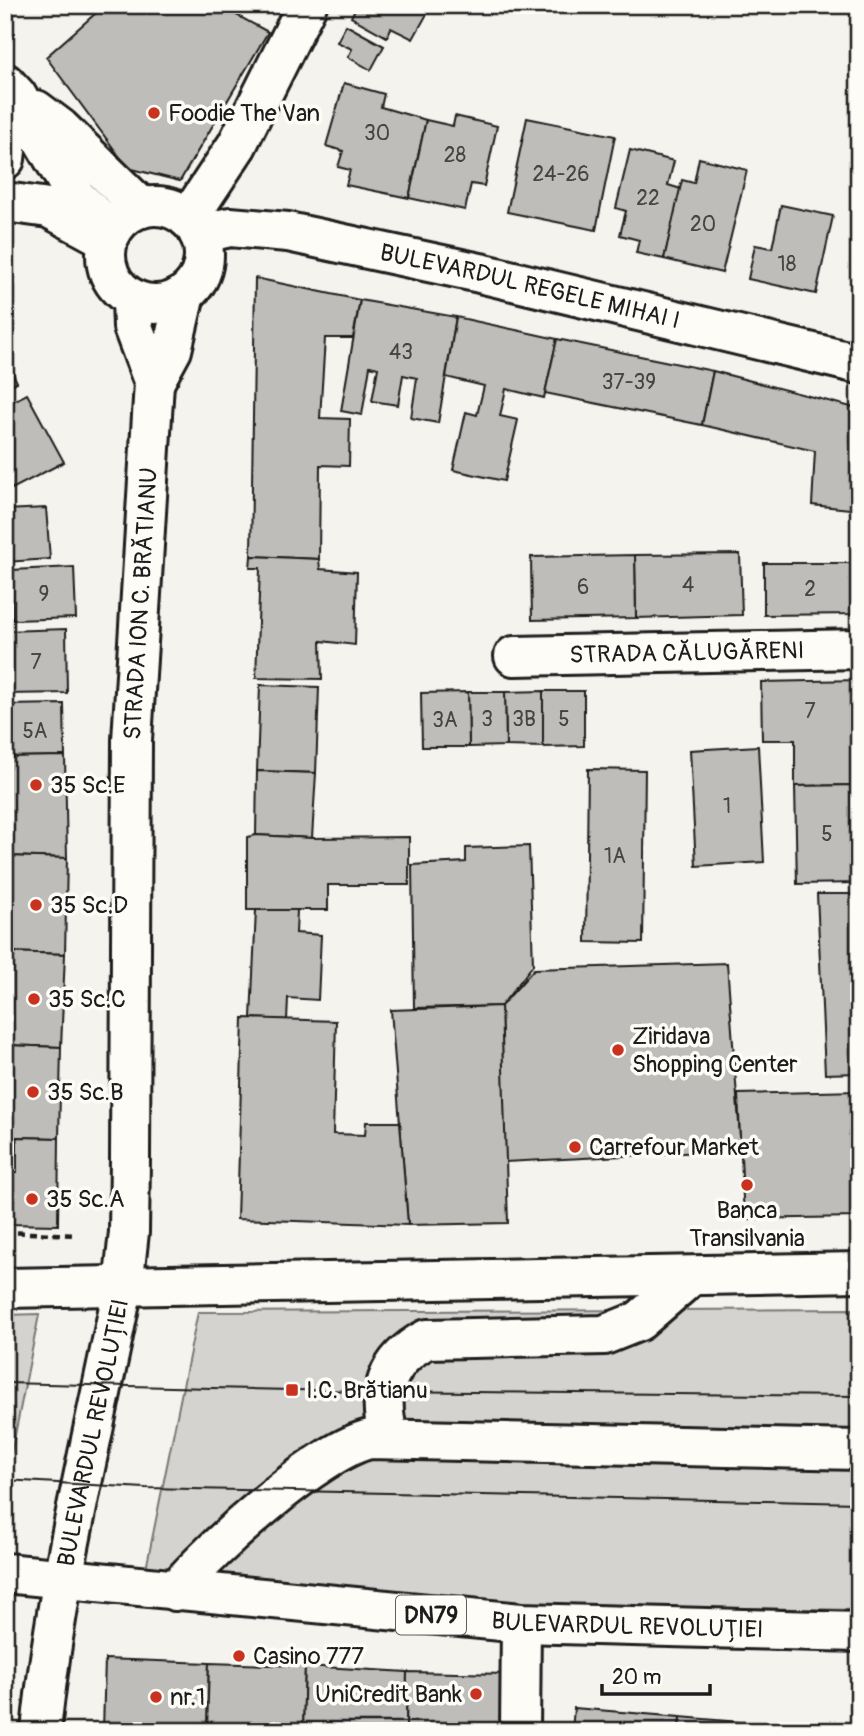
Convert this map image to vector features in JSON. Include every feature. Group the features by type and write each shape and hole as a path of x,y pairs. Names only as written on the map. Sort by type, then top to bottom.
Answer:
{"main road":[{"path":"194,227 307,5"},
{"path":"9,98 60,128 142,208"},
{"path":"5,159 9,98"},
{"path":"9,98 76,197 110,236"},
{"path":"5,202 49,208 110,236"},
{"path":"166,207 194,227 204,256 199,277 185,294 168,303 149,304 132,299 115,284 106,263 110,236 125,216 142,208 166,207"},
{"name":"BULEVARDUL REGELE MIHAI I","path":"194,227 288,232 480,272 859,364"},
{"name":"STRADA ION C. BRĂTIANU","path":"153,383 172,350 185,294"},
{"name":"STRADA ION C. BRĂTIANU","path":"123,1287 129,1232 132,740 153,383 133,327 132,299"},
{"name":"STRADA CĂLUGĂRENI","path":"514,656 859,649"},
{"name":"BULEVARDUL REVOLUȚIEI","path":"5,1288 859,1272"},
{"path":"389,1437 384,1406 388,1376 396,1360 427,1339 604,1335 639,1321 691,1276"},
{"name":"BULEVARDUL REVOLUȚIEI","path":"61,1581 123,1287"},
{"path":"175,1591 236,1529 308,1474 357,1442 389,1437 859,1450"},
{"name":"BULEVARDUL REVOLUȚIEI","path":"5,1573 61,1581 521,1623 859,1632"},
{"path":"41,1731 61,1581"},
{"path":"520,1731 521,1623"}],"path":[{"path":"5,1232 75,1235"}],"shaded area":[{"path":"859,1309 859,1610 545,1605 146,1569 198,1312"},
{"path":"5,1315 39,1315 5,1485"}],"building":[{"name":"Foodie The Van","path":"105,5 218,5 268,32 180,181 128,168 46,57"},
{"path":"357,5 432,5 413,39 391,28 387,37 351,17"},
{"path":"346,25 384,46 371,70 348,57 352,49 337,42"},
{"path":"344,83 384,94 381,107 426,120 409,198 346,185 350,170 338,167 343,151 326,146"},
{"path":"455,116 497,126 484,186 471,184 465,210 409,198 426,120 453,126"},
{"path":"527,118 615,136 596,230 507,212"},
{"path":"630,150 674,161 668,185 681,189 664,259 636,253 639,240 620,235 626,211 616,208"},
{"path":"699,158 747,170 722,273 664,259 682,180 694,183"},
{"path":"781,205 833,216 816,294 748,279 755,245 772,248"},
{"path":"255,278 360,300 353,338 325,338 320,418 350,419 349,466 320,465 319,559 251,556"},
{"path":"360,300 456,317 438,423 411,418 417,378 403,375 398,405 372,401 378,368 370,366 362,415 341,411"},
{"path":"456,317 557,339 544,398 506,389 500,416 518,420 504,481 453,470 466,412 477,415 484,386 446,377"},
{"path":"557,339 713,371 702,425 545,393"},
{"path":"5,357 17,382 5,388"},
{"path":"713,371 859,409 859,510 812,505 815,451 702,425"},
{"path":"27,394 64,462 12,489 5,476 5,405"},
{"path":"46,508 50,559 5,562 5,510"},
{"path":"740,554 742,615 636,618 635,555"},
{"path":"635,555 636,618 532,620 531,557"},
{"path":"251,556 319,559 320,569 357,572 355,645 321,641 322,679 256,678 260,568 250,568"},
{"path":"764,563 857,563 858,614 764,615"},
{"path":"74,567 76,618 13,620 11,570"},
{"path":"66,629 67,693 5,694 5,631"},
{"path":"859,680 859,785 795,786 795,740 762,740 761,682"},
{"path":"260,685 319,687 316,773 257,771"},
{"path":"543,691 584,691 584,746 543,747"},
{"path":"543,691 543,747 506,746 505,692"},
{"path":"468,692 505,692 506,746 469,747"},
{"path":"468,692 469,747 422,747 421,693"},
{"path":"64,704 65,756 7,757 5,705"},
{"path":"758,746 764,862 696,866 690,750"},
{"name":"35 Sc.E","path":"65,756 67,858 5,856 7,757"},
{"path":"588,769 645,770 643,943 586,942"},
{"path":"257,771 316,773 312,838 256,835"},
{"path":"859,785 859,883 797,884 795,786"},
{"path":"256,835 312,838 409,837 409,885 328,885 328,910 247,910 247,837"},
{"path":"529,846 533,965 501,1006 414,1008 412,865 466,862 466,848"},
{"name":"35 Sc.D","path":"5,856 67,858 65,954 5,952"},
{"path":"817,894 859,894 859,1073 825,1074"},
{"path":"256,910 297,910 296,933 321,935 318,1000 288,998 287,1020 251,1018"},
{"name":"35 Sc.C","path":"5,952 65,954 61,1047 5,1045"},
{"name":"Ziridava Shopping Center","path":"727,963 741,1150 505,1162 501,1006 534,969"},
{"path":"501,1006 508,1223 408,1225 391,1010"},
{"path":"243,1018 336,1021 333,1134 365,1135 366,1122 400,1122 408,1225 237,1219"},
{"name":"35 Sc.B","path":"5,1045 61,1047 59,1138 5,1137"},
{"path":"859,1091 859,1217 744,1219 738,1094"},
{"name":"35 Sc.A","path":"17,1137 59,1138 58,1225 5,1224 5,1173 17,1173"},
{"name":"nr.1","path":"105,1659 209,1663 207,1731 103,1731"},
{"path":"209,1663 305,1666 303,1731 207,1731"},
{"path":"305,1666 407,1672 406,1731 303,1731"},
{"path":"407,1672 507,1674 506,1731 406,1731"},
{"path":"574,1708 680,1717 679,1731 572,1731"},
{"path":"680,1717 787,1726 787,1731 679,1731"}],"tram line":[{"path":"5,1383 292,1390 859,1396"},
{"path":"5,1480 145,1488 859,1503"}],"place":[{"name":"Foodie The Van","path":"154,113"},
{"name":"35 Sc.E","path":"36,785"},
{"name":"35 Sc.D","path":"36,905"},
{"name":"35 Sc.C","path":"34,999"},
{"name":"Ziridava Shopping Center","path":"618,1050"},
{"name":"35 Sc.B","path":"33,1092"},
{"name":"Carrefour Market","path":"575,1147"},
{"name":"Banca Transilvania","path":"747,1185"},
{"name":"35 Sc.A","path":"32,1199"},
{"name":"I.C. Brătianu","path":"292,1390"},
{"name":"Casino 777","path":"239,1656"},
{"name":"UniCredit Bank","path":"476,1694"},
{"name":"nr.1","path":"156,1697"}]}
